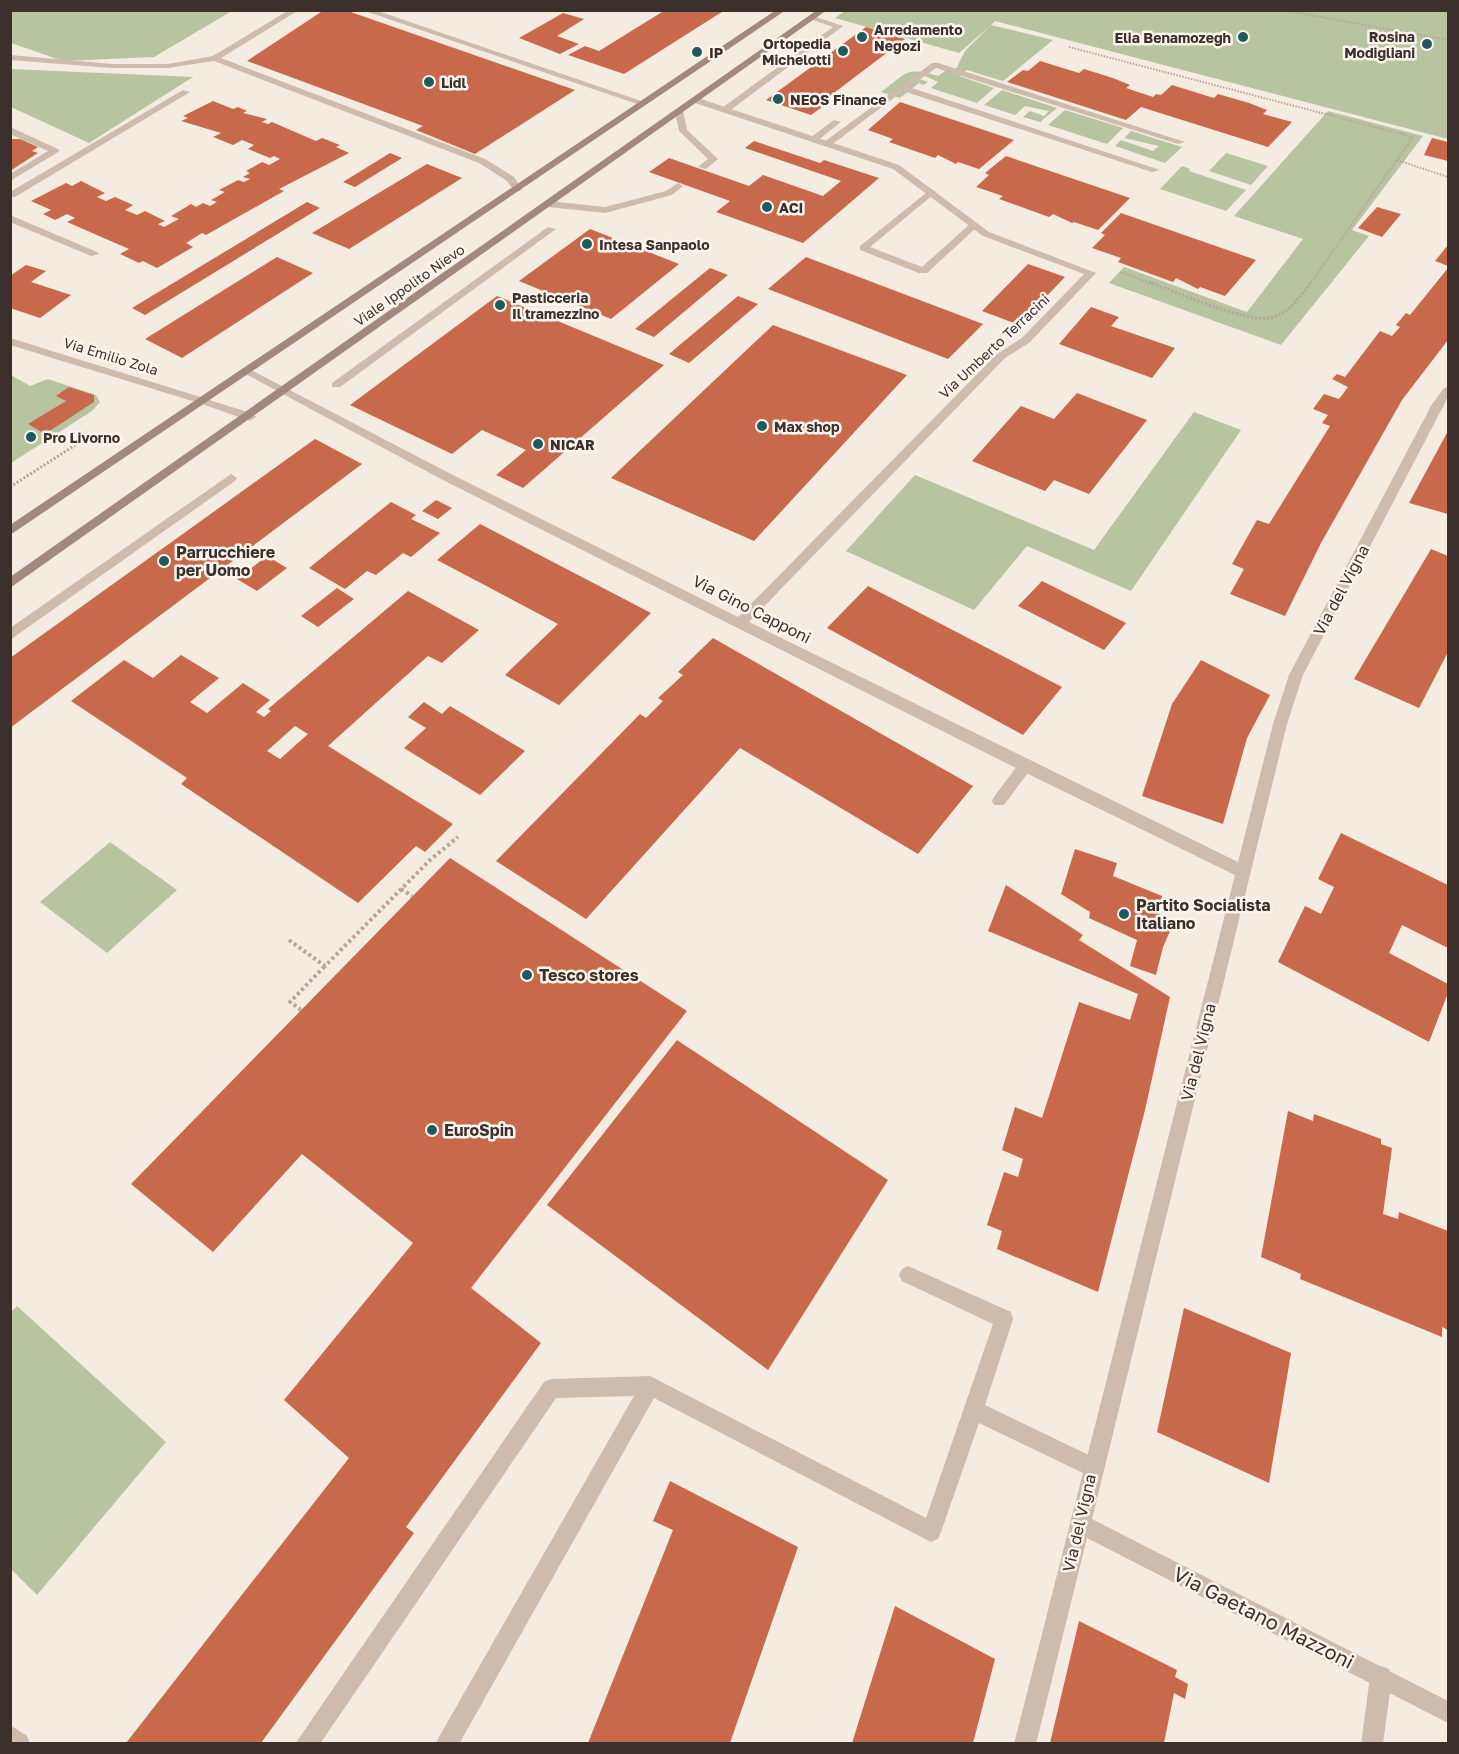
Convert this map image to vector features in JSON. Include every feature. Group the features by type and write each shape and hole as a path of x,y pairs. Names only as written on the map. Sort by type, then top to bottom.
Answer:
{"main road":[{"name":"Viale Ippolito Nievo","path":"10,531 782,10"},
{"name":"Viale Ippolito Nievo","path":"10,584 250,417 824,10"}],"street":[{"path":"10,57 112,66 168,66 215,58 295,10"},
{"path":"366,10 643,103"},
{"path":"725,110 839,26 813,17"},
{"path":"215,58 482,161 511,179 518,189"},
{"path":"826,144 935,65 1181,142"},
{"path":"902,88 1155,170"},
{"path":"11,195 186,92"},
{"name":"Via Umberto Terracini","path":"696,100 896,167 986,234 1090,273 1026,340 1001,356 740,623"},
{"path":"679,111 683,131 713,159 703,167"},
{"path":"814,139 837,122"},
{"path":"10,130 55,151 10,178"},
{"path":"549,204 605,210 669,193 678,186"},
{"path":"931,192 862,248 923,271 974,225"},
{"path":"10,218 94,254"},
{"path":"336,385 551,229"},
{"name":"Via Emilio Zola","path":"10,341 250,417"},
{"name":"Via Gino Capponi","path":"247,372 445,476 1025,766 1244,872"},
{"name":"Via del Vigna","path":"1025,1743 1092,1467 1280,724 1296,675 1437,406 1449,390"},
{"path":"10,635 231,478"},
{"path":"999,801 1025,766"},
{"path":"306,1743 551,1389 650,1386 931,1532 1004,1319 908,1275"},
{"path":"447,1743 650,1386"},
{"path":"974,1410 1092,1467"},
{"name":"Via Gaetano Mazzoni","path":"1079,1522 1449,1712"},
{"path":"1372,1743 1381,1677"},
{"path":"10,1736 19,1743"}],"path":[{"path":"1282,10 1449,40"},
{"path":"1069,47 1413,136 1295,305 1272,318 1246,317 1119,272"},
{"path":"1397,160 1449,177"},
{"path":"10,487 81,442"},
{"path":"301,1010 290,1002 401,889 458,837"},
{"path":"401,889 412,896"},
{"path":"289,940 325,966"}],"green space":[{"path":"846,10 1448,11 1448,139 995,21 991,25 1053,40 1003,81 967,70 959,76 994,88 977,103 931,88 938,82 921,74 916,78 928,82 923,85 919,83 900,98 881,92 907,73 919,72 938,76 948,69 955,71 965,51 990,26 959,53 835,18"},
{"path":"11,11 232,11 154,57 63,61 11,43"},
{"path":"11,69 193,77 89,143 11,107"},
{"path":"1002,90 1057,108 1040,122 1023,117 1030,111 1044,116 1049,111 1025,106 1015,115 984,105"},
{"path":"1065,110 1123,128 1107,144 1048,125"},
{"path":"1328,111 1423,136 1352,230 1369,236 1281,345 1109,283 1124,267 1247,312 1303,239 1234,216"},
{"path":"1131,131 1182,147 1165,163 1115,146 1121,140 1153,151 1159,146 1124,138"},
{"path":"1226,153 1268,166 1251,185 1209,171"},
{"path":"1182,166 1190,169 1189,171 1246,190 1226,211 1160,189"},
{"name":"Pro Livorno","path":"11,375 30,386 48,379 96,395 100,402 92,411 11,463"},
{"path":"1194,412 1241,430 1131,591 1027,546 974,610 846,551 915,475 1094,550"},
{"path":"110,842 177,890 107,953 40,902"},
{"path":"17,1306 166,1442 37,1595 11,1569 10,1313"}],"building":[{"name":"Lidl","path":"324,10 345,10 575,90 475,154 416,130 423,126 247,61"},
{"path":"658,10 725,10 624,74 568,55 585,46 599,51 662,12"},
{"path":"563,13 584,19 557,36 579,44 560,54 519,38"},
{"path":"866,27 905,39 818,105 822,107 811,115 766,100"},
{"path":"1040,61 1079,73 1084,69 1113,78 1130,85 1126,88 1153,97 1156,94 1161,95 1172,85 1214,98 1218,94 1267,110 1263,114 1292,122 1268,147 1141,107 1126,120 1007,82 1023,70 1028,71"},
{"path":"213,101 233,109 238,107 247,111 243,113 267,119 262,122 268,124 272,122 316,141 322,138 340,145 336,147 349,153 279,189 284,191 206,235 202,233 186,243 193,247 157,268 120,254 129,249 67,222 75,218 67,214 55,220 43,214 51,210 31,201 66,183 72,186 81,181 105,193 97,197 106,201 115,197 133,205 125,210 137,215 145,211 165,221 158,224 164,227 179,219 171,216 191,204 196,207 203,203 210,206 217,202 211,200 225,192 219,190 238,180 244,182 250,179 243,177 250,173 246,171 262,162 269,165 280,159 274,156 270,158 248,149 254,145 242,140 233,145 213,137 221,133 181,121 188,118 183,116"},
{"path":"900,102 1014,140 979,169 958,162 956,164 938,155 935,158 889,142 893,139 868,130"},
{"path":"1432,138 1448,142 1448,161 1424,155"},
{"path":"10,139 20,139 38,147 32,151 38,153 10,171"},
{"path":"754,141 820,163 824,160 879,178 803,243 716,212 730,201 649,172 669,158 749,186 763,175 823,196 841,181 745,148"},
{"path":"390,153 402,158 355,187 343,182"},
{"path":"1006,156 1130,198 1098,230 1072,223 1053,214 1049,217 999,199 1003,196 976,187 989,175 985,173"},
{"path":"427,164 462,178 349,249 312,233"},
{"path":"307,202 320,208 145,315 132,308"},
{"path":"1377,207 1401,214 1382,237 1358,228"},
{"path":"1121,213 1256,260 1225,296 1200,287 1198,289 1176,278 1173,282 1118,262 1121,258 1092,248 1105,235 1101,233"},
{"path":"590,229 679,264 611,319 519,281"},
{"path":"1448,245 1448,266 1435,261"},
{"path":"277,257 313,273 182,358 145,339"},
{"path":"806,257 983,324 948,359 768,289"},
{"path":"1028,264 1065,277 1019,325 982,311"},
{"path":"26,265 46,271 31,282 71,295 40,318 10,308 10,276"},
{"path":"710,268 728,275 654,337 635,329"},
{"path":"1448,268 1448,340 1402,400 1321,543 1285,616 1230,594 1244,569 1232,564 1257,520 1269,524 1330,426 1322,423 1328,415 1313,409 1324,394 1339,399 1348,387 1332,379 1337,374 1345,377 1380,331 1392,336 1400,327 1396,325 1406,313 1410,315"},
{"path":"497,296 664,365 523,488 496,475 526,450 482,430 452,454 350,405"},
{"path":"738,296 758,304 689,363 669,354"},
{"path":"1091,307 1119,317 1111,326 1175,348 1152,378 1059,344"},
{"name":"Max shop","path":"773,325 907,375 754,541 611,478"},
{"path":"69,387 94,395 94,402 45,434 28,424 66,401 56,396"},
{"path":"1077,393 1147,420 1089,494 1054,480 1045,491 972,461 1021,406 1054,419"},
{"path":"1448,431 1448,514 1409,503"},
{"path":"315,439 362,464 10,728 10,658"},
{"path":"436,500 452,508 438,519 422,511"},
{"path":"391,502 416,515 411,519 440,533 411,557 403,553 376,575 367,571 345,589 309,568"},
{"path":"480,524 651,613 559,705 505,675 558,624 437,560"},
{"path":"1431,549 1448,556 1448,652 1419,708 1354,679"},
{"path":"267,556 287,568 257,591 237,579"},
{"path":"1042,581 1126,623 1104,650 1018,606"},
{"path":"868,586 1062,687 1023,735 827,628"},
{"path":"337,588 354,599 318,627 301,616"},
{"path":"408,591 479,630 442,663 428,656 328,746 453,824 425,852 416,846 358,903 181,784 187,778 71,701 124,660 153,678 181,655 219,678 190,702 207,713 243,683 270,700 256,712 264,717 271,711 268,709","holes":["295,726 308,734 280,759 267,751"]},
{"path":"713,638 973,786 918,854 740,748 586,919 496,861 640,714 646,718 663,701 658,698 683,675 678,672"},
{"path":"1201,660 1270,695 1247,738 1223,824 1142,796 1172,704"},
{"path":"424,702 442,714 450,706 525,751 480,795 404,748 426,728 408,717"},
{"path":"1341,833 1448,885 1448,948 1402,925 1389,953 1448,984 1448,993 1429,1042 1278,962 1305,906 1321,914 1334,887 1318,879"},
{"name":"Partito Socialista Italiano","path":"1075,849 1117,863 1113,876 1162,896 1159,917 1174,922 1163,947 1156,975 1130,966 1137,940 1089,918 1090,912 1061,894"},
{"path":"450,858 687,1011 471,1288 541,1343 406,1527 414,1533 261,1743 126,1743 349,1458 284,1400 413,1243 302,1154 213,1252 131,1184"},
{"path":"1006,885 1083,935 1079,940 1170,997 1145,1110 1098,1292 997,1249 1002,1231 987,1225 1004,1172 1018,1177 1023,1159 1002,1150 1015,1107 1042,1118 1079,1002 1130,1020 1138,994 988,931"},
{"path":"677,1040 888,1180 768,1370 547,1205"},
{"path":"1288,1111 1313,1121 1314,1114 1381,1139 1381,1144 1392,1148 1383,1214 1398,1219 1399,1212 1448,1231 1448,1330 1442,1327 1442,1337 1300,1279 1301,1274 1261,1257"},
{"path":"1184,1308 1291,1353 1269,1483 1157,1432"},
{"path":"670,1481 798,1547 730,1743 588,1743 673,1530 653,1521"},
{"path":"895,1606 995,1659 973,1743 852,1743"},
{"path":"1079,1621 1177,1670 1175,1677 1188,1684 1185,1699 1174,1693 1164,1743 1050,1743"}],"place":[{"name":"Arredamento Negozi","path":"862,37"},
{"name":"Elia Benamozegh","path":"1243,37"},
{"name":"Rosina Modigliani","path":"1427,44"},
{"name":"Ortopedia Michelotti","path":"843,51"},
{"name":"IP","path":"697,52"},
{"name":"Lidl","path":"429,82"},
{"name":"NEOS Finance","path":"778,99"},
{"name":"ACI","path":"767,207"},
{"name":"Intesa Sanpaolo","path":"587,244"},
{"name":"Pasticceria Il tramezzino","path":"500,305"},
{"name":"Max shop","path":"762,426"},
{"name":"Pro Livorno","path":"31,437"},
{"name":"NICAR","path":"538,444"},
{"name":"Parrucchiere per Uomo","path":"164,561"},
{"name":"Partito Socialista Italiano","path":"1124,914"},
{"name":"Tesco stores","path":"527,975"},
{"name":"EuroSpin","path":"432,1130"}]}
